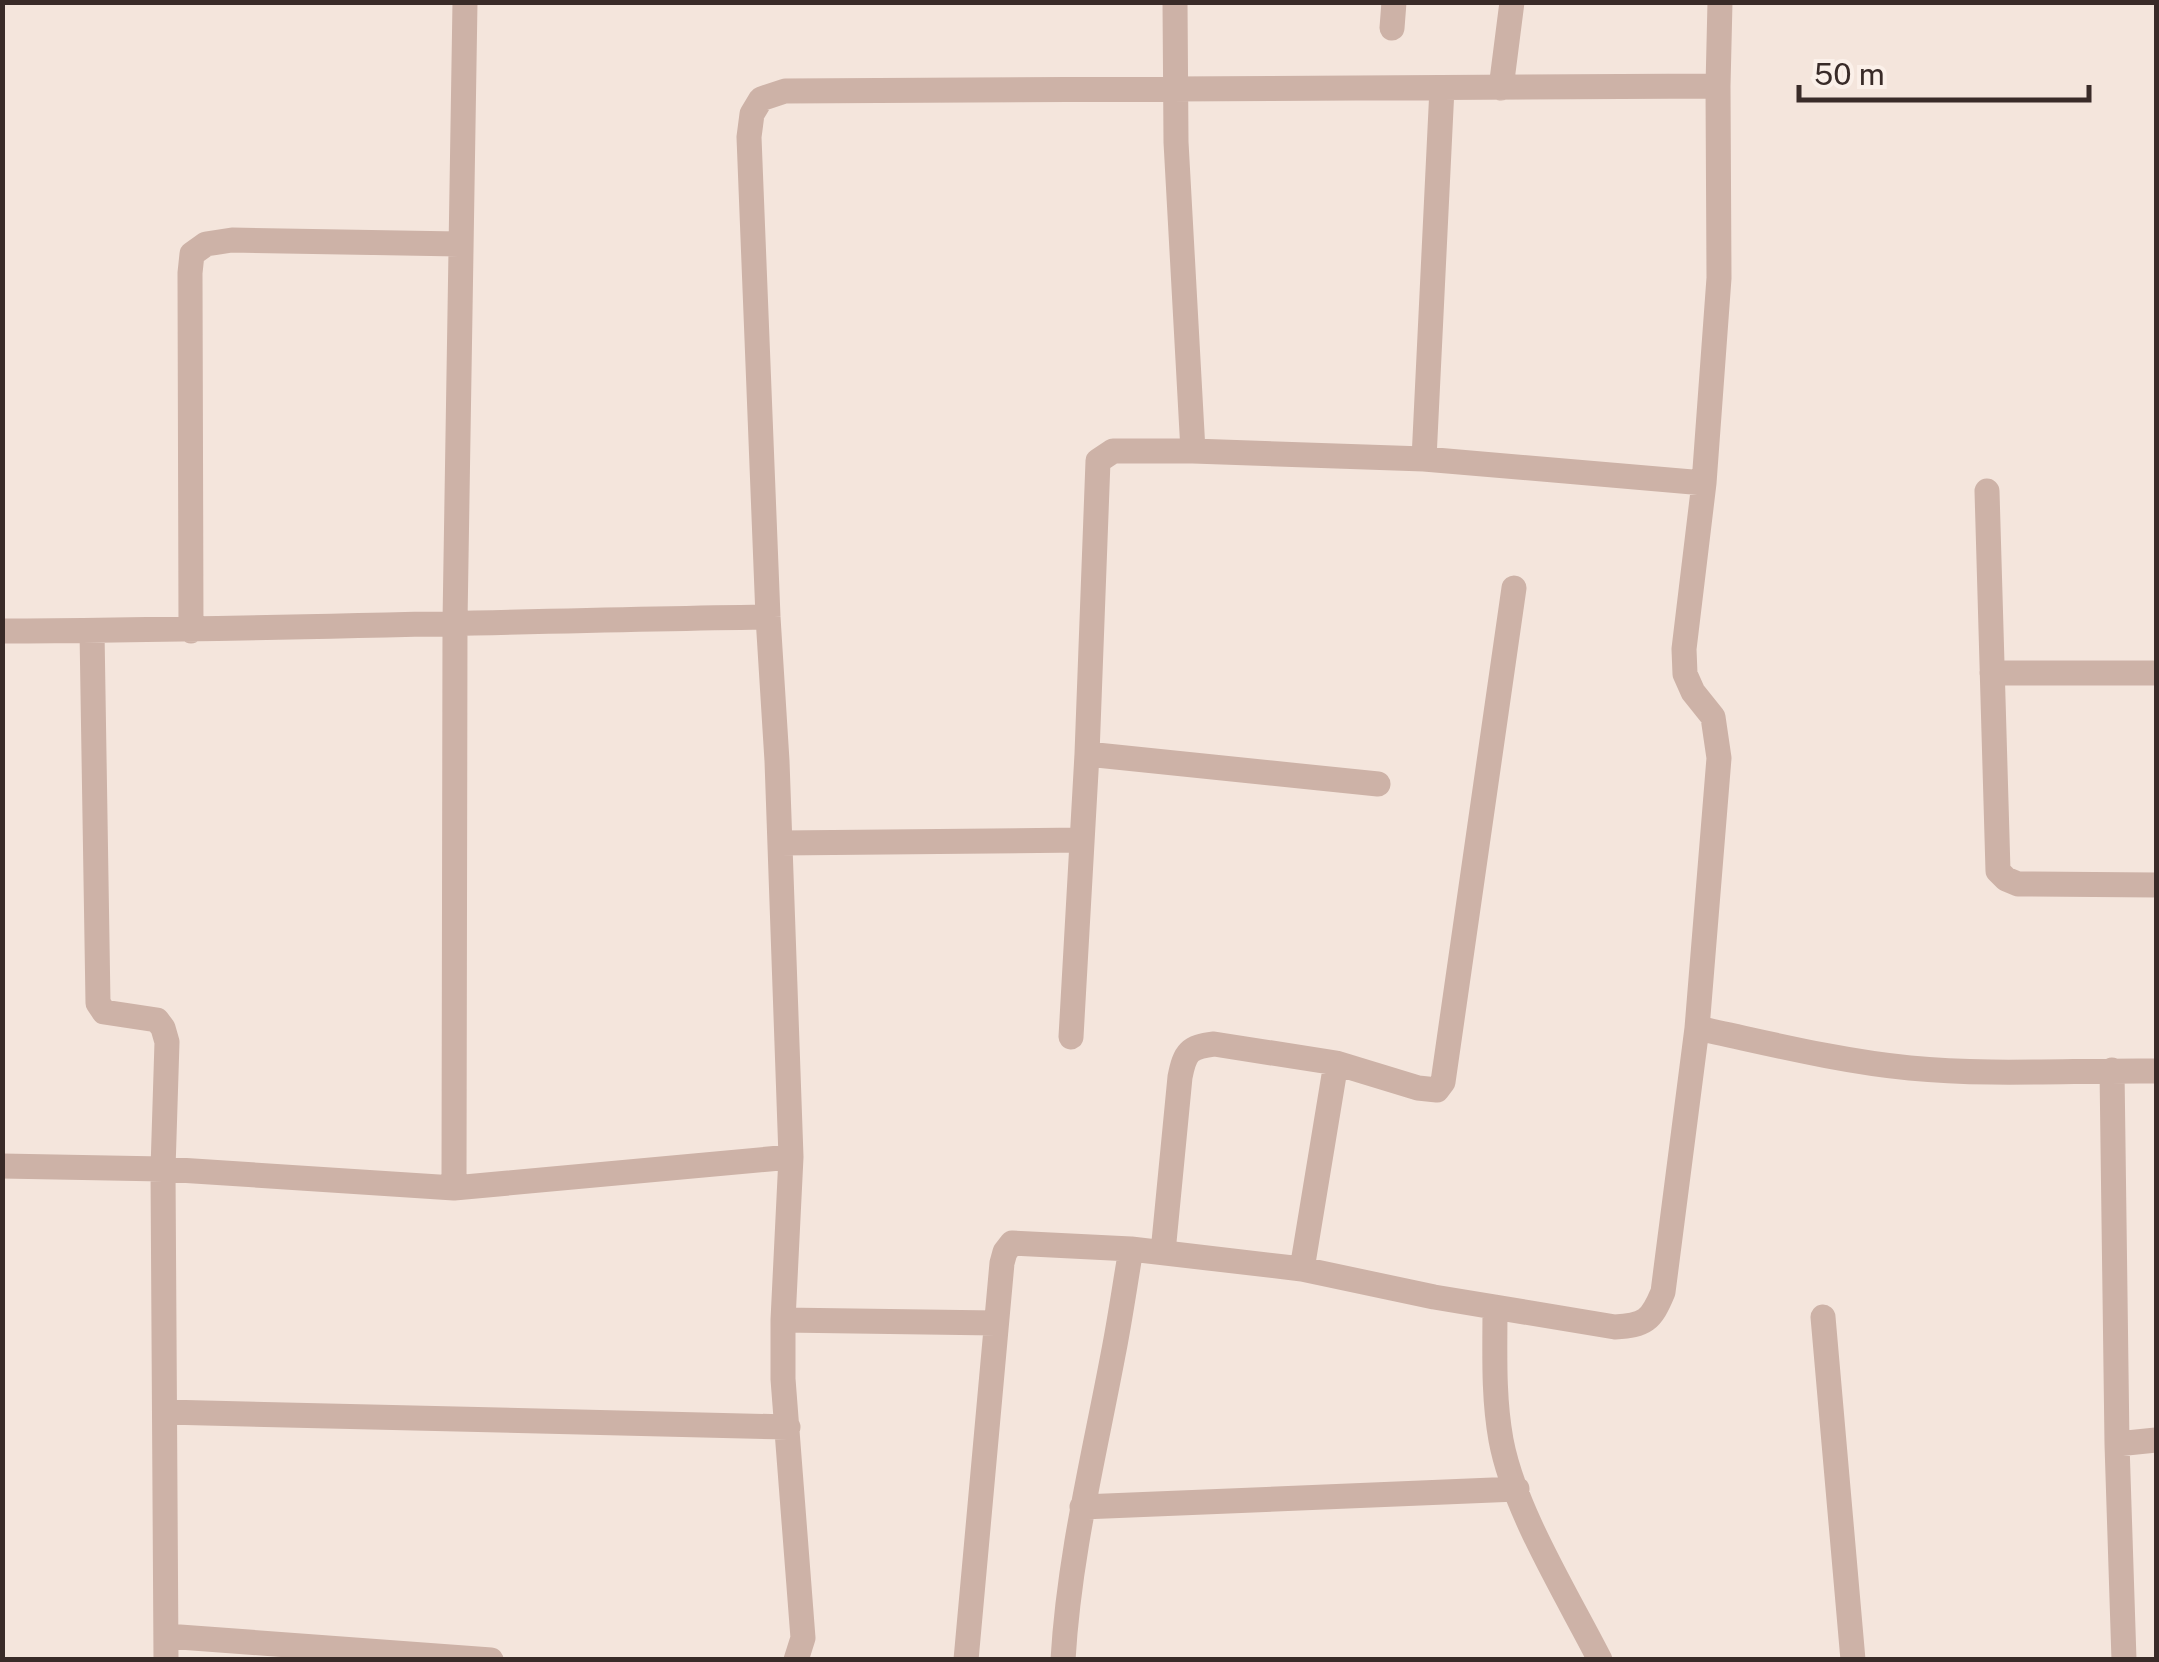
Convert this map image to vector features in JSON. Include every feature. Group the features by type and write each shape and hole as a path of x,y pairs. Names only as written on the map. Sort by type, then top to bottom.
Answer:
{"street":[{"path":"454,1188 455,622 464,2"},
{"path":"1175,2 1175,88 1193,451"},
{"path":"1501,88 1512,2"},
{"path":"966,1660 1002,1264 1012,1243 1130,1248 1302,1269 1614,1327 1639,1325 1654,1314 1662,1292 1698,1028 1718,758 1713,717 1693,692 1686,674 1684,648 1704,483 1719,278 1720,2"},
{"path":"796,1660 803,1638 783,1379 792,1156 749,137 752,114 761,99 786,91 1718,86"},
{"path":"1424,459 1442,88"},
{"path":"192,630 192,254 206,244 232,240 459,244"},
{"path":"1071,1037 1098,460 1112,451 1424,459 1704,483"},
{"path":"1987,491 1998,871 2018,884 2156,886"},
{"path":"1163,1252 1184,1058 1195,1046 1214,1044 1336,1062 1418,1088 1436,1090 1442,1082 1514,588"},
{"path":"2,631 768,617"},
{"path":"92,630 98,1003 104,1012 156,1020 168,1042 163,1169 166,1648 491,1660"},
{"path":"1992,673 2156,673"},
{"path":"1087,754 1378,784"},
{"path":"780,843 1082,840"},
{"path":"1698,1028 1855,1061 1911,1068 1971,1072 2156,1071"},
{"path":"1302,1269 1336,1062"},
{"path":"2112,1070 2116,1444 2124,1660"},
{"path":"2,1166 163,1169 454,1188 792,1156"},
{"path":"1063,1660 1082,1508 1130,1248"},
{"path":"1495,1307 1496,1401 1501,1443 1529,1520 1600,1660"},
{"path":"1822,1318 1853,1660"},
{"path":"783,1320 996,1323"},
{"path":"165,1412 788,1427"},
{"path":"2116,1444 2156,1440"},
{"path":"1082,1508 1516,1490"}]}
